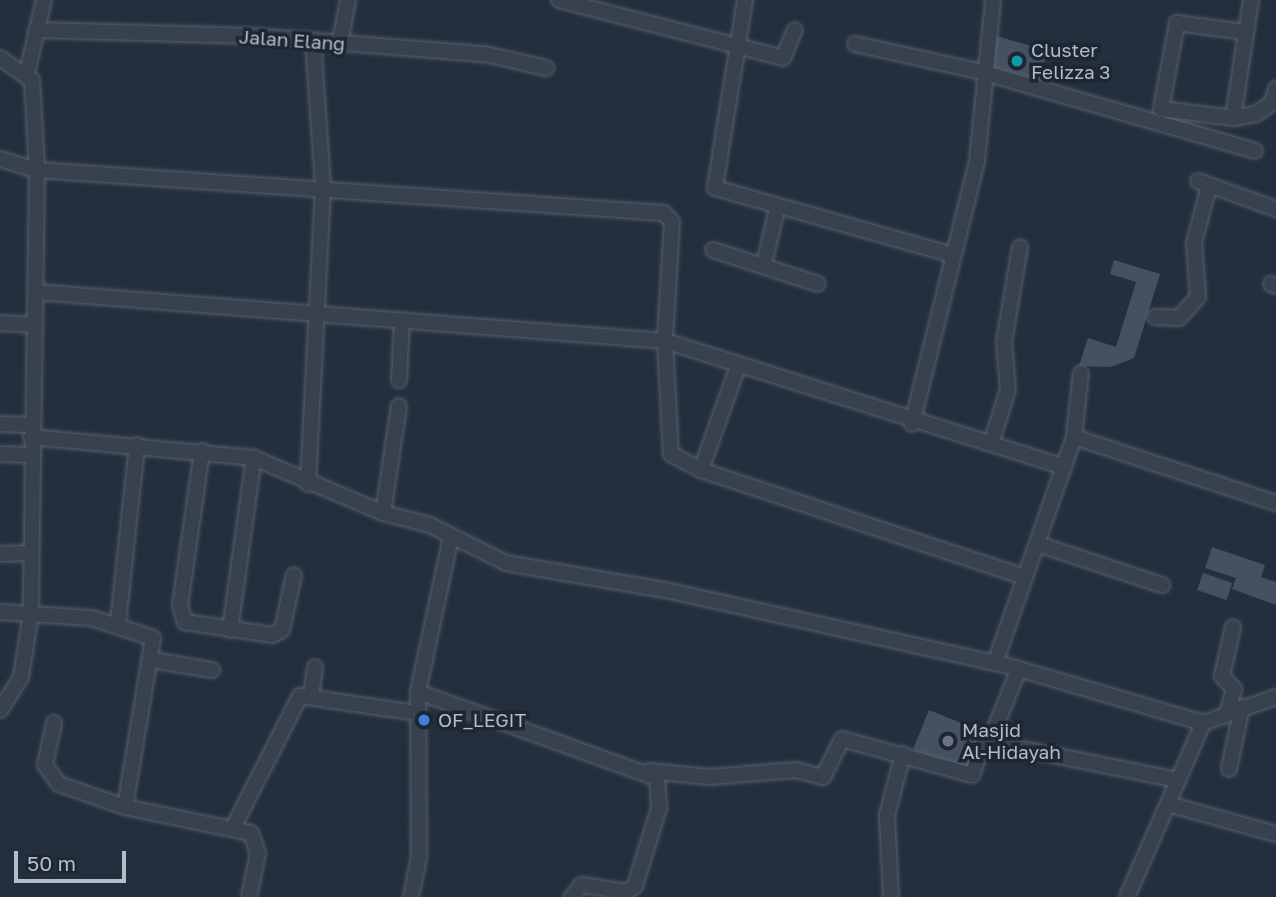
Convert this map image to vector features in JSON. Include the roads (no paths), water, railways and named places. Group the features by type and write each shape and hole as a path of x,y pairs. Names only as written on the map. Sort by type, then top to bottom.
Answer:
{"street":[{"path":"27,73 44,0"},
{"path":"340,43 348,0"},
{"path":"559,0 787,58 795,30"},
{"path":"745,0 713,186 777,209 950,254"},
{"path":"912,424 950,254 977,161 982,72 993,0"},
{"path":"1229,118 1251,0"},
{"path":"1245,32 1180,23 1174,28 1161,109 1229,118 1275,98"},
{"name":"Jalan Elang","path":"36,30 313,40 485,54 546,68"},
{"path":"308,484 320,315 323,186 313,40"},
{"path":"855,44 982,72 1255,151"},
{"path":"0,58 27,73 34,88 37,170 36,292 30,431 31,613 21,677 6,682 0,710"},
{"path":"0,159 37,170 323,186 664,213 673,222 665,341 671,454 701,470 1025,577"},
{"path":"1155,317 1179,318 1198,298 1194,243 1204,184 1276,209"},
{"path":"764,264 777,209"},
{"path":"992,441 1007,389 1004,342 1020,247"},
{"path":"713,250 764,264 818,284"},
{"path":"36,292 665,341 912,424 992,441 1065,467"},
{"path":"0,313 17,323"},
{"path":"399,380 402,320"},
{"path":"0,323 34,325"},
{"path":"701,470 738,366"},
{"path":"995,663 1074,437 1081,373"},
{"path":"383,513 399,406"},
{"path":"0,424 30,431 254,458 308,484 452,537 506,563 670,591 995,663 1203,723 1276,696"},
{"path":"1074,437 1276,502"},
{"path":"118,623 137,445"},
{"path":"202,451 180,612 185,622 230,630 278,633 294,575"},
{"path":"0,454 32,455"},
{"path":"230,630 254,458"},
{"path":"411,897 419,857 416,713 418,692 452,537"},
{"path":"1038,544 1162,585"},
{"path":"0,554 32,553"},
{"path":"0,612 118,623 153,638 152,660 125,807"},
{"path":"1227,714 1234,689 1222,676 1233,627"},
{"path":"152,660 212,670"},
{"path":"311,696 316,667"},
{"path":"995,728 1018,669"},
{"path":"418,692 649,771 710,777 796,770 823,777 842,739 972,775 983,745 993,743 1178,780"},
{"path":"233,828 295,701 311,696 416,713"},
{"path":"1229,769 1242,707"},
{"path":"54,723 45,765 50,776 125,807 233,828 257,842 249,897"},
{"path":"1128,897 1203,723"},
{"path":"891,897 887,815 903,754"},
{"path":"572,897 582,885 626,892 635,886 659,807 661,786 649,771"},
{"path":"1168,804 1276,834"}],"place":[{"name":"Cluster Felizza 3","path":"1017,61"},
{"name":"OF_LEGIT","path":"424,720"},
{"name":"Masjid Al-Hidayah","path":"948,741"}]}
